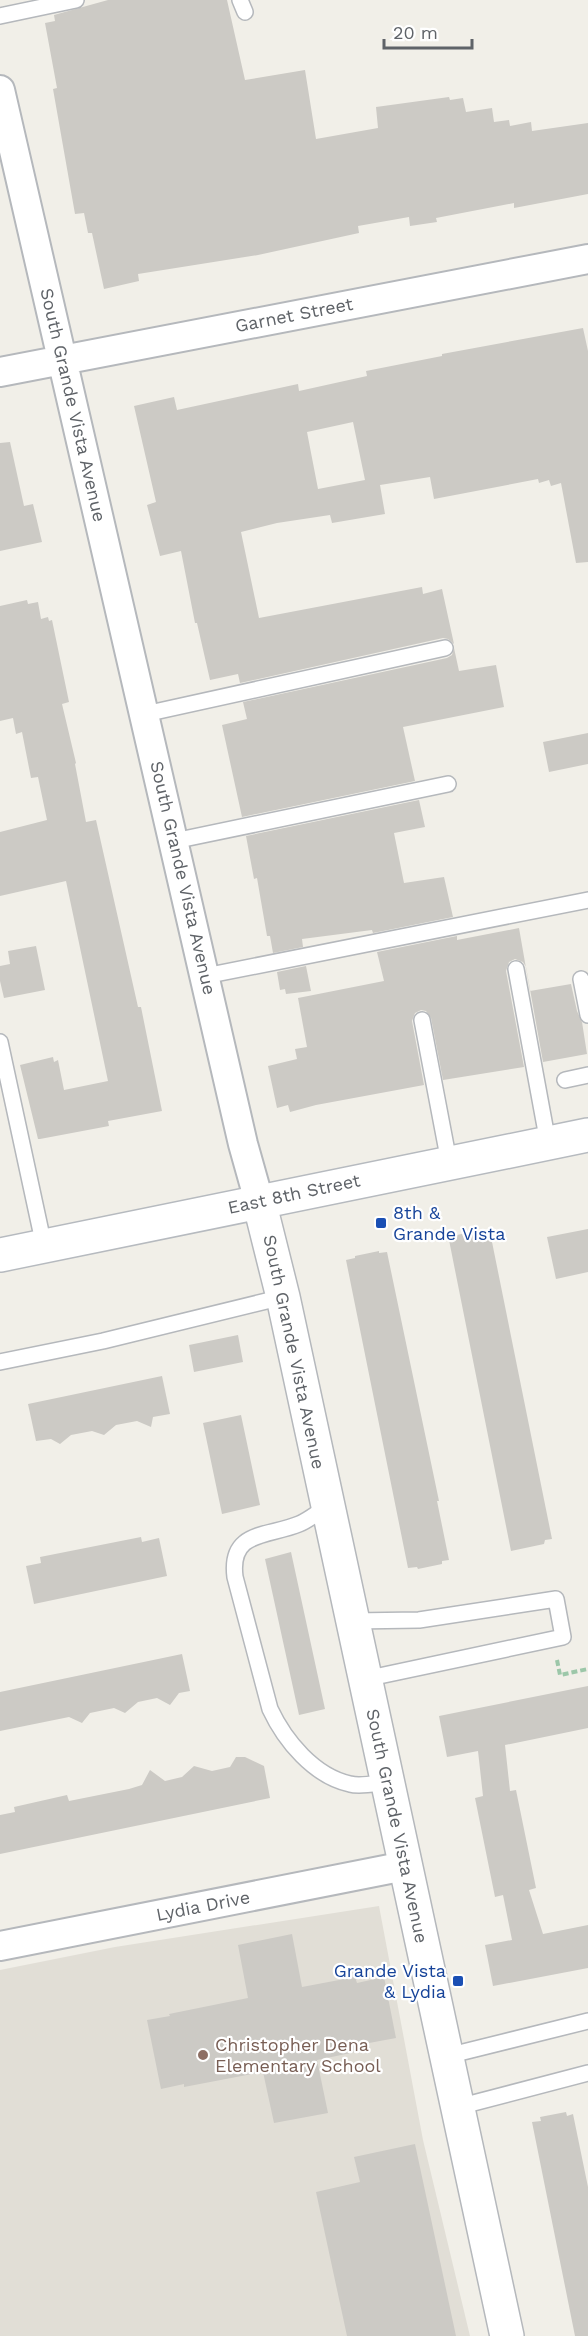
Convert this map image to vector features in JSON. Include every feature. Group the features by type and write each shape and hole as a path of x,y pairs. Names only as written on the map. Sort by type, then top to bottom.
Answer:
{"street":[{"name":"South Grande Vista Avenue","path":"0,90 243,1144 283,1297 507,2336"},
{"name":"Garnet Street","path":"0,372 588,259"},
{"name":"East 8th Street","path":"0,1255 588,1135"},
{"name":"Lydia Drive","path":"0,1946 405,1866"}],"lane":[{"path":"0,16 76,0"},
{"path":"145,714 445,648"},
{"path":"174,841 448,784"},
{"path":"205,976 588,900"},
{"path":"516,969 548,1143"},
{"path":"580,979 588,1015"},
{"path":"422,1020 449,1162"},
{"path":"0,1042 44,1246"},
{"path":"565,1080 588,1075"},
{"path":"0,1362 103,1341 283,1297"},
{"path":"328,1506 299,1524 253,1537 241,1546 233,1564 235,1577 270,1709 277,1725 316,1770 351,1784 387,1782"},
{"path":"353,1621 419,1620 556,1599 563,1637 365,1679"},
{"path":"447,2056 588,2021"},
{"path":"458,2107 588,2073"}],"path":[{"path":"553,1639 560,1675 588,1669"}],"shaded area":[{"name":"Christopher Dena Elementary School","path":"379,1906 423,2140 470,2336 0,2336 0,1970 115,1947"}],"building":[{"path":"108,0 227,0 245,80 305,70 316,139 378,128 376,107 449,97 450,100 463,98 466,112 492,108 494,122 509,120 510,126 531,122 532,131 588,123 588,194 514,208 514,203 436,218 437,222 410,226 409,217 358,226 359,233 258,255 138,274 139,281 104,289 92,233 88,233 84,213 75,214 53,89 57,88 45,23 55,21 54,15"},
{"path":"583,328 588,351 588,562 576,563 561,483 551,486 549,480 539,483 538,479 434,499 430,477 380,485 385,514 332,523 330,515 277,523 241,532 259,618 422,587 423,594 442,589 454,644 443,638 240,683 238,674 210,680 197,623 195,623 181,551 160,556 147,505 156,502 134,406 174,397 177,410 298,384 299,391 367,376 366,371 442,356 442,354","holes":["353,422 365,480 318,489 307,432"]},
{"path":"10,442 24,506 33,504 42,542 0,551 0,443"},
{"path":"27,600 28,604 38,602 41,619 48,617 49,621 52,620 69,702 62,704 76,763 86,822 96,820 138,1007 141,1007 162,1111 108,1121 109,1126 40,1139 38,1139 20,1065 53,1057 54,1062 58,1060 64,1090 108,1081 66,881 0,896 0,832 47,820 38,777 31,778 22,732 16,734 13,718 0,721 0,606"},
{"path":"454,648 459,671 496,665 504,707 403,727 415,781 242,817 222,725 247,719 243,702 447,658 452,655"},
{"path":"588,733 588,764 549,772 543,742"},
{"path":"419,800 425,827 394,833 404,883 444,877 453,917 373,933 372,930 302,939 303,947 273,953 270,936 267,936 257,878 254,879 246,836"},
{"path":"519,928 526,967 523,962 515,959 509,962 506,971 524,1067 443,1080 431,1018 426,1011 421,1010 415,1013 412,1021 424,1085 290,1112 288,1105 277,1108 268,1066 297,1059 295,1049 307,1047 298,998 384,981 377,952 457,936 457,940"},
{"path":"36,946 45,990 4,998 0,981 0,966 10,964 8,951"},
{"path":"306,966 311,991 286,994 285,989 280,990 277,972"},
{"path":"571,984 582,1022 587,1054 543,1062 530,991"},
{"path":"588,1229 588,1272 556,1279 547,1237"},
{"path":"481,1230 482,1233 490,1232 552,1539 545,1540 544,1544 511,1551 449,1240 457,1238 457,1235"},
{"path":"379,1251 379,1253 387,1252 439,1501 437,1501 449,1560 442,1561 442,1564 418,1569 417,1567 408,1568 346,1260"},
{"path":"238,1335 243,1362 194,1372 189,1345"},
{"path":"162,1376 170,1414 153,1417 151,1427 137,1421 116,1425 104,1435 92,1431 71,1435 60,1444 51,1439 36,1441 28,1404"},
{"path":"241,1415 260,1505 222,1514 203,1423"},
{"path":"141,1537 142,1542 159,1538 167,1576 34,1604 26,1566 41,1563 40,1557"},
{"path":"291,1552 325,1709 299,1715 265,1559"},
{"path":"182,1654 190,1691 179,1693 170,1705 157,1698 138,1702 125,1713 114,1708 90,1713 82,1723 69,1717 0,1731 0,1692"},
{"path":"588,1686 588,1728 505,1745 510,1791 516,1790 536,1888 529,1890 543,1934 588,1925 588,1968 493,1986 485,1945 512,1940 503,1895 495,1897 475,1798 483,1796 478,1751 447,1757 439,1716"},
{"path":"236,1757 245,1757 264,1766 270,1798 0,1854 0,1815 15,1812 14,1807 67,1795 69,1801 129,1789 142,1785 150,1770 165,1781 182,1777 194,1766 212,1771 230,1767"},
{"path":"292,1934 302,1987 355,1977 357,1983 384,1977 396,2038 369,2043 370,2049 317,2060 328,2113 274,2123 263,2072 184,2087 184,2084 161,2089 147,2020 248,1998 238,1945"},
{"path":"566,2112 567,2116 573,2114 588,2187 588,2336 575,2336 532,2122 541,2121 540,2117"},
{"path":"415,2144 456,2336 347,2336 316,2192 360,2182 354,2157"}],"place":[{"name":"8th & Grande Vista","path":"381,1223"},
{"name":"Grande Vista & Lydia","path":"458,1981"},
{"name":"Christopher Dena Elementary School","path":"203,2055"}]}
